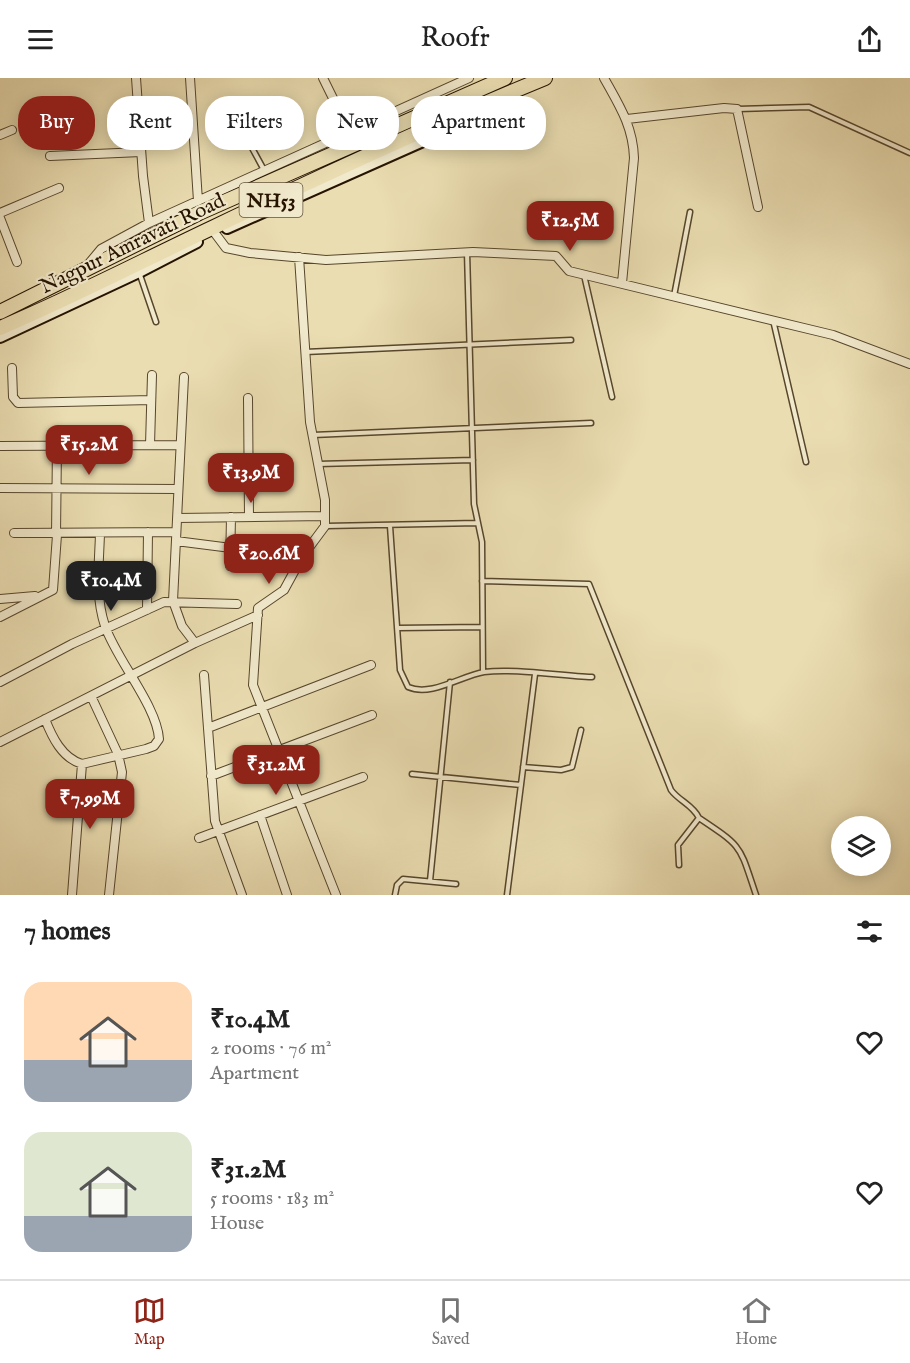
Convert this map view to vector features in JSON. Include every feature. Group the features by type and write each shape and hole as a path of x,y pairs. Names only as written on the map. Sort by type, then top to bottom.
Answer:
{"highway":[{"name":"Nagpur Amravati Road","path":"399,126 505,78"},
{"name":"Nagpur Amravati Road","path":"502,96 545,78"},
{"name":"Nagpur Amravati Road","path":"0,328 138,269 411,135"},
{"name":"Nagpur Amravati Road","path":"0,312 199,213 344,150"}],"street":[{"path":"136,78 149,223"},
{"path":"190,78 198,201"},
{"path":"323,78 332,96"},
{"path":"399,109 470,78"},
{"path":"604,78 627,119 633,138 634,158 622,283"},
{"path":"627,119 724,108 737,109 758,207"},
{"path":"0,135 12,130"},
{"path":"81,273 101,249 149,223 316,147"},
{"path":"50,156 141,152"},
{"path":"17,261 0,215 59,189"},
{"path":"213,231 226,248 326,260 467,252 556,256 569,271 833,335 910,364"},
{"path":"299,257 312,435 318,464 325,526 302,557 284,590 260,606 252,680 336,895"},
{"path":"0,337 138,269"},
{"path":"12,368 13,397 18,403 152,400"},
{"path":"150,445 152,375"},
{"path":"184,377 173,601 182,626 195,643"},
{"path":"248,398 249,517"},
{"path":"0,617 43,596 53,590 55,585 57,445"},
{"path":"0,446 180,445"},
{"path":"0,488 178,489"},
{"path":"177,518 325,516"},
{"path":"230,566 231,517"},
{"path":"147,610 148,532"},
{"path":"14,533 57,535 176,532"},
{"path":"45,719 64,752 75,762 82,764 146,749 154,746 159,739 156,727 132,675 106,628 99,598 100,534"},
{"path":"176,542 231,548"},
{"path":"0,599 43,596"},
{"path":"0,682 106,628 173,601 237,604"},
{"path":"0,742 195,643 258,615"},
{"path":"208,728 371,665"},
{"path":"204,675 218,831 242,895"},
{"path":"91,696 118,754 121,786 109,895"},
{"path":"212,776 372,716"},
{"path":"72,895 82,764"},
{"path":"199,838 363,777"},
{"path":"261,815 287,895"}],"lane":[{"path":"737,109 809,107 910,153"},
{"path":"253,150 265,171"},
{"path":"674,296 690,212"},
{"path":"467,252 474,504 482,542 483,672"},
{"path":"138,269 156,322"},
{"path":"584,274 612,397"},
{"path":"773,319 806,462"},
{"path":"305,352 571,340"},
{"path":"312,435 473,430 591,423"},
{"path":"318,464 473,460"},
{"path":"325,526 478,523"},
{"path":"390,526 400,670 408,687 416,691 483,672 592,678"},
{"path":"482,581 589,584 671,790 677,798 696,812 699,818 736,844 743,853 756,895"},
{"path":"398,628 482,627"},
{"path":"507,895 535,674"},
{"path":"430,881 450,682"},
{"path":"523,767 561,770 572,767 581,729"},
{"path":"412,774 521,785"},
{"path":"679,865 678,845 699,818"},
{"path":"395,895 397,885 403,879 456,884"}]}
